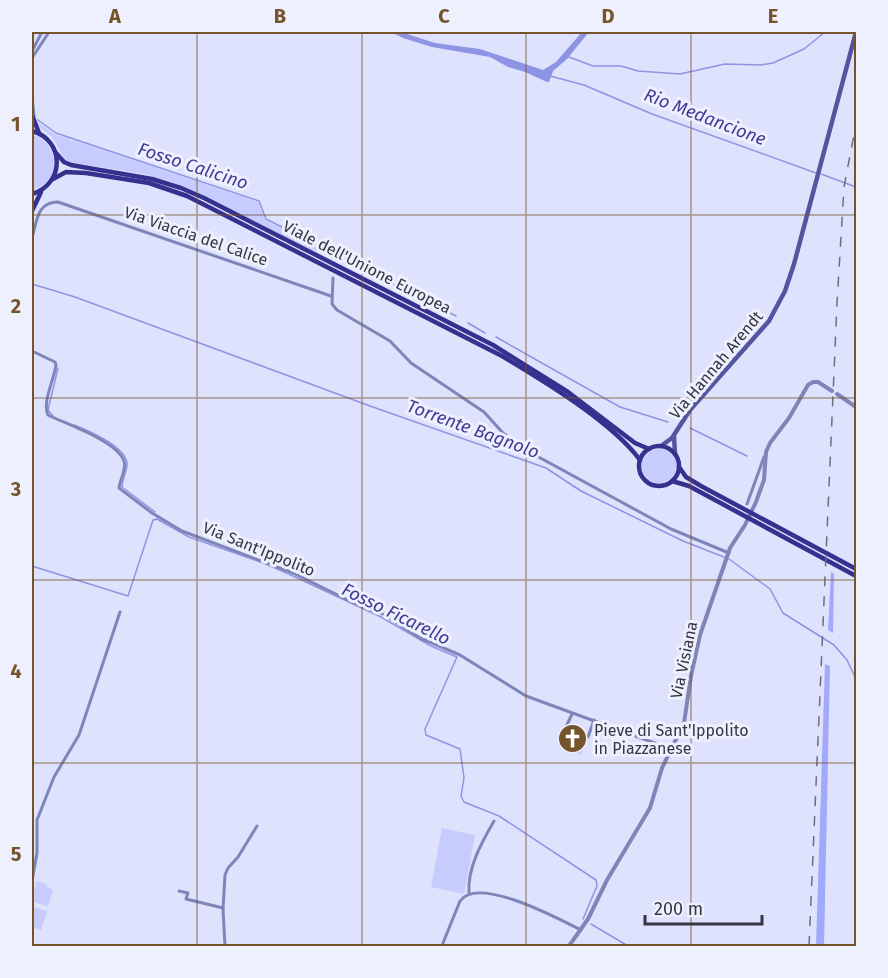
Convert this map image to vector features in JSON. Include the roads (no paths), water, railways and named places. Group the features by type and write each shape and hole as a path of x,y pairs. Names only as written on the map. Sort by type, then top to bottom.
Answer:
{"main road":[{"name":"Via Hannah Arendt","path":"661,446 675,434 690,410 775,311 789,280 856,32"},
{"name":"Viale dell'Unione Europea","path":"32,115 39,133 49,141 64,162 147,177 204,198 493,345 568,392 634,443 649,449"},
{"path":"32,131 39,133"},
{"path":"32,211 38,196 53,179 57,163 56,153"},
{"name":"Viale dell'Unione Europea","path":"53,179 66,172 79,172 149,183 187,196 502,356 547,384 630,447 640,460 641,474 648,483 662,486 672,481 689,486 856,576"},
{"path":"32,194 44,189"},
{"path":"675,434 675,454 679,467 686,477 856,569"},
{"path":"640,460 649,449 661,446 675,454"},
{"path":"672,481 679,467"}],"street":[{"path":"32,51 42,32"},
{"path":"32,58 49,32"},
{"path":"32,97 34,121"},
{"name":"Via Viaccia del Calice","path":"32,238 41,208 51,202 58,202 331,296"},
{"path":"333,278 331,296 332,304 337,310 390,341 411,363 484,412 503,433 522,448 671,530 728,554"},
{"name":"Via Sant'Ippolito","path":"32,351 56,365 47,404 48,416 90,433 120,455 125,464 119,488 152,513 182,531 293,573 362,607 383,614 414,635 460,656 526,696 572,714"},
{"path":"747,504 770,443 789,418 808,385 818,382 832,391"},
{"path":"837,394 856,407"},
{"name":"Via Visiana","path":"569,946 581,930 607,880 650,808 662,768 684,723 700,635 732,544 745,525 764,480 766,452"},
{"path":"32,881 37,853 37,820 54,777 79,735 120,612"},
{"path":"594,720 588,737 566,727 572,714 594,720 671,749"},
{"path":"443,944 460,901 469,893 469,883 479,848 494,821"},
{"path":"225,946 223,908 225,875 257,826"},
{"path":"179,891 188,893 186,899 223,908"},
{"path":"469,893 515,899 581,930"}],"waterway":[{"path":"569,57 593,66 621,66 638,71 680,74 725,64 773,63 804,49 825,32"},
{"name":"Rio Medancione","path":"550,76 584,85 652,114 816,173"},
{"name":"Fosso Calicino","path":"38,120 56,133 259,201 266,219 456,316"},
{"name":"Rio Medancione","path":"821,174 856,187"},
{"name":"Torrente Bagnolo","path":"32,284 75,297 546,468 581,491 683,541 724,557"},
{"name":"Fosso Calicino","path":"468,323 485,333"},
{"name":"Fosso Calicino","path":"496,337 620,407 668,422"},
{"path":"53,416 48,410 58,368"},
{"path":"74,425 105,440 121,451 127,464 122,487 155,512"},
{"name":"Fosso Calicino","path":"690,428 747,456"},
{"name":"Fosso Ficarello","path":"32,566 128,596 153,520 157,519 189,537 293,576 381,617 431,646 457,657 425,729 426,735 460,749 464,778 461,796 464,802 499,816 596,880 597,886 583,919"},
{"name":"Torrente Bagnolo","path":"729,559 770,589 783,613 834,645 847,660 856,679"},
{"name":"Fosso Ficarello","path":"591,924 628,946"}],"railway":[{"path":"809,946 837,303 844,187 856,124"}],"place":[{"name":"Pieve di Sant'Ippolito in Piazzanese","path":"573,739"}]}
